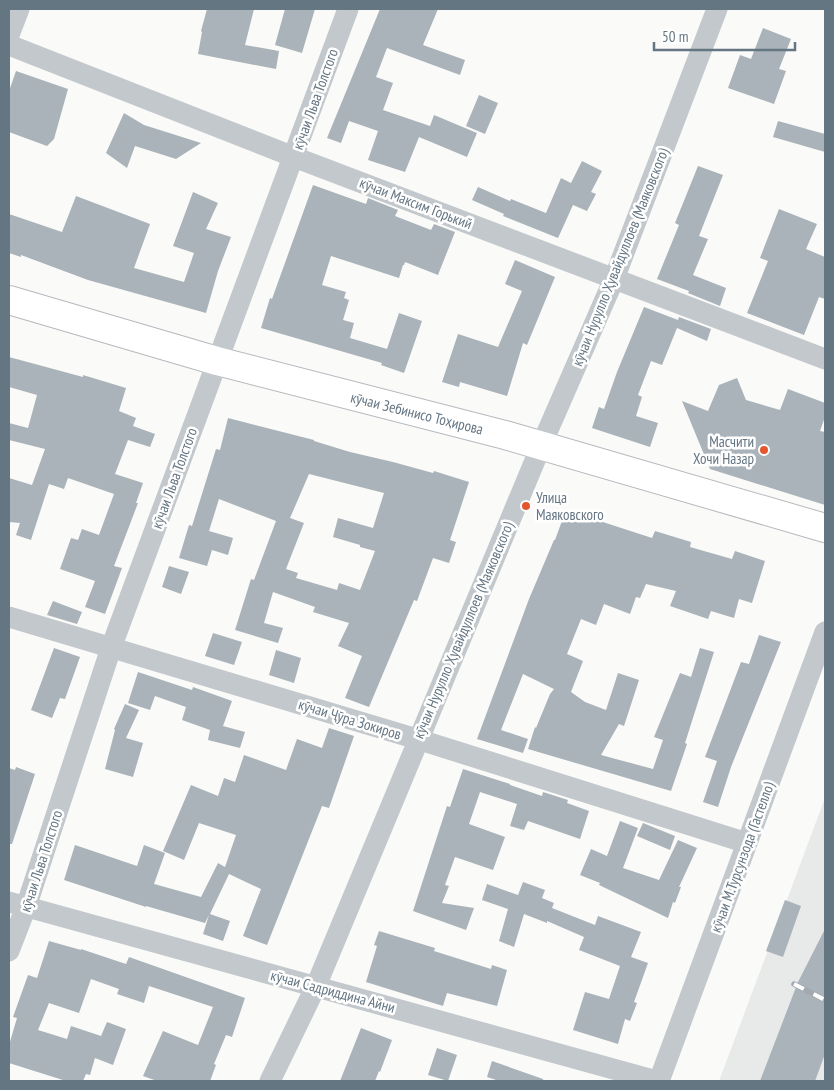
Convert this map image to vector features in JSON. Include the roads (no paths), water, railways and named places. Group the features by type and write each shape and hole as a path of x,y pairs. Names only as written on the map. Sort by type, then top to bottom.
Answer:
{"main road":[{"name":"кӯчаи Зебинисо Тоҳирова","path":"9,300 217,361 505,435 825,528"}],"street":[{"path":"9,34 19,9"},
{"name":"кӯчаи Льва Толстого","path":"9,951 17,904 110,648 348,9"},
{"name":"кӯчаи Нурулло Ҳувайдуллоев (Маяковского)","path":"270,1081 316,986 417,739 614,279 717,9"},
{"name":"кӯчаи Максим Горький","path":"9,44 294,156 825,359"},
{"name":"кӯчаи Ҷӯра Зокиров","path":"9,617 417,739 747,843"},
{"name":"кӯчаи М.Турсунзода (Гастелло)","path":"658,1081 825,632"},
{"name":"кӯчаи Садриддина Айни","path":"17,904 658,1081"}],"railway":[{"path":"794,984 825,1000"}],"place":[{"name":"Масчити Хочи Назар","path":"764,450"},
{"name":"Улица Маяковского","path":"526,506"}]}
